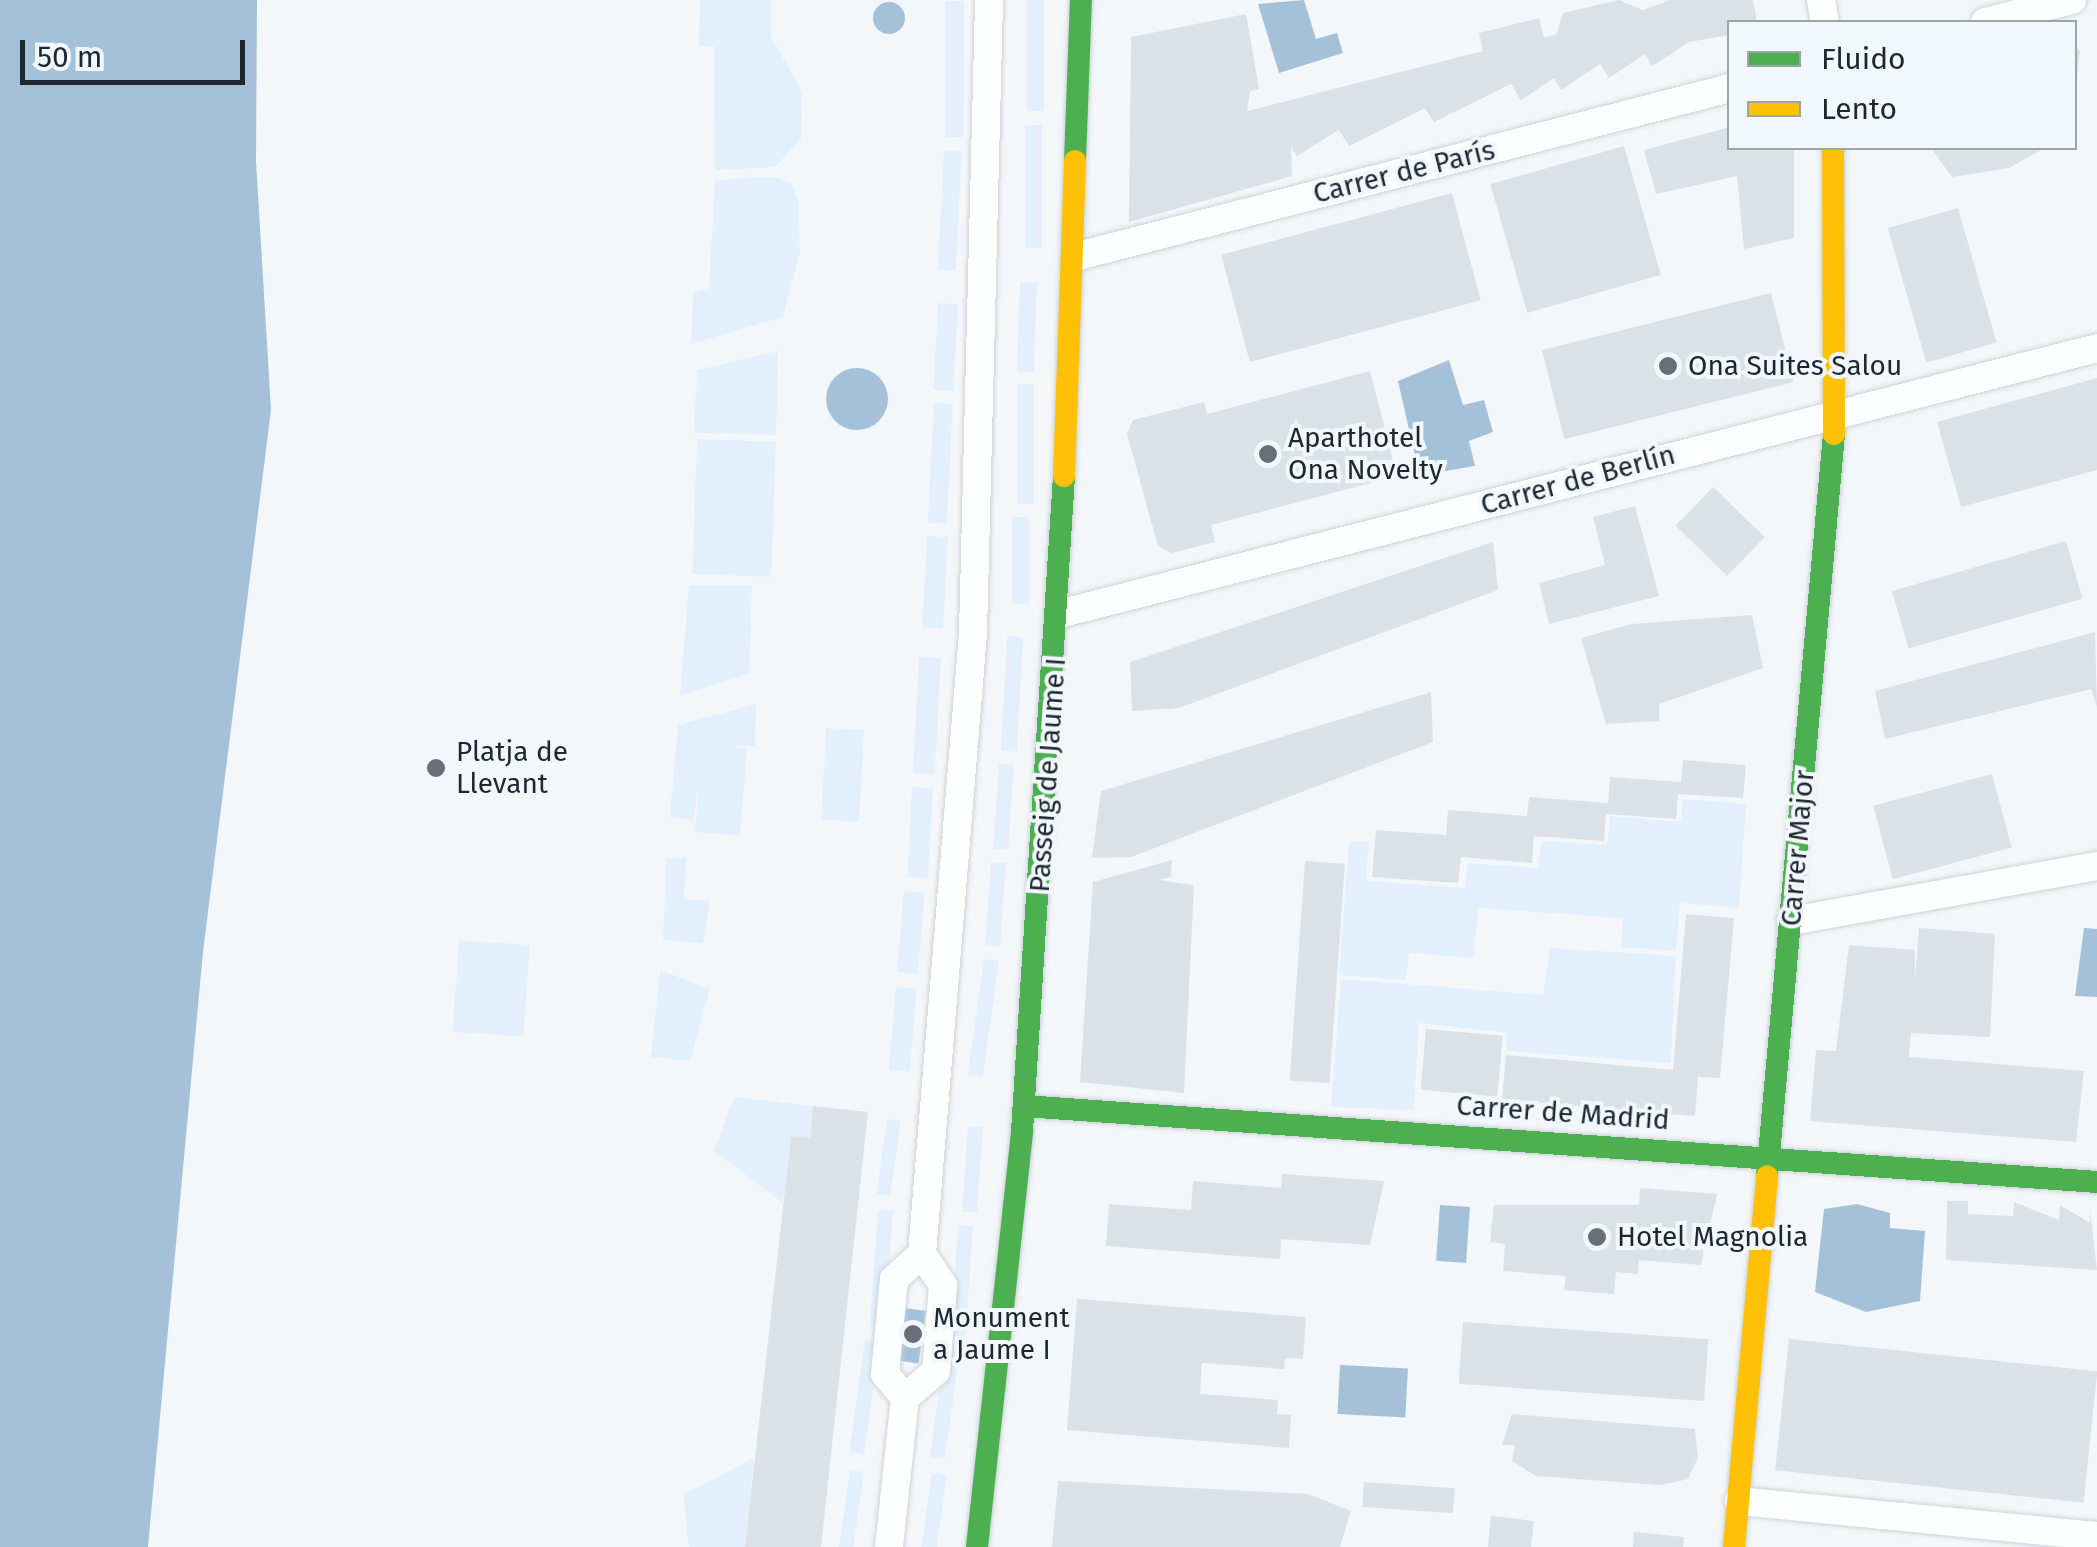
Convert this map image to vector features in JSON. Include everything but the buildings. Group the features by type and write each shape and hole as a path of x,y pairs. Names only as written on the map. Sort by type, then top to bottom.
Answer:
{"street":[{"path":"889,1547 905,1398 936,1371 943,1284 922,1254 974,634 989,0"},
{"name":"Passeig de Jaume I","path":"977,1547 1024,1106 1059,614 1078,256 1082,0"},
{"path":"1993,20 2072,0"},
{"name":"Carrer de París","path":"1078,256 1727,89"},
{"name":"Carrer Major","path":"1734,1547 1836,412 1834,150"},
{"name":"Carrer de Berlín","path":"1059,614 2097,348"},
{"path":"1791,921 2097,866"},
{"name":"Carrer de Madrid","path":"1024,1106 2097,1182"},
{"path":"905,1398 884,1374 894,1279 922,1254"},
{"path":"1739,1502 2097,1536"}],"shaded area":[{"path":"700,0 771,0 771,36 802,92 801,139 775,167 715,170 714,46 699,46"},
{"path":"1027,0 1044,0 1044,111 1027,111"},
{"path":"945,1 964,1 964,137 945,137"},
{"path":"1025,125 1042,125 1042,248 1025,248"},
{"path":"944,150 962,151 956,271 938,270"},
{"path":"774,177 792,183 799,204 800,252 783,317 691,344 693,293 709,288 715,180"},
{"path":"1020,282 1037,283 1034,372 1017,371"},
{"path":"938,303 958,304 953,391 933,390"},
{"path":"778,351 776,435 694,433 697,370"},
{"path":"1017,384 1034,384 1034,504 1017,504"},
{"path":"934,403 953,404 947,524 928,523"},
{"path":"697,439 776,442 771,577 692,574"},
{"path":"1012,517 1029,517 1029,604 1012,604"},
{"path":"927,536 948,537 943,628 922,627"},
{"path":"689,585 752,586 749,674 680,695"},
{"path":"1007,636 1023,637 1017,752 1001,751"},
{"path":"919,657 941,658 935,774 913,773"},
{"path":"756,704 755,746 728,746 747,748 740,836 695,832 699,780 694,821 670,817 678,725"},
{"path":"826,728 864,730 859,822 821,820"},
{"path":"999,764 1014,765 1008,850 993,849"},
{"path":"912,787 933,788 928,878 907,877"},
{"path":"1683,799 1746,804 1739,908 1680,903 1676,951 1621,947 1623,918 1478,908 1474,958 1409,953 1406,980 1339,975 1349,841 1369,842 1366,881 1465,888 1468,863 1538,868 1541,841 1607,845 1610,816 1681,822"},
{"path":"686,857 684,899 710,901 703,943 663,940 666,859"},
{"path":"991,862 1006,863 1000,947 985,946"},
{"path":"904,891 925,893 918,974 897,972"},
{"path":"459,940 530,945 523,1037 453,1032"},
{"path":"1550,948 1676,956 1671,1063 1506,1051 1507,1033 1419,1023 1414,1110 1331,1107 1341,979 1543,995"},
{"path":"984,959 999,961 983,1077 968,1075"},
{"path":"660,970 710,989 690,1061 651,1057"},
{"path":"896,987 917,989 910,1072 889,1070"},
{"path":"734,1097 813,1106 810,1138 791,1136 783,1203 714,1151"},
{"path":"887,1119 901,1121 890,1196 876,1194"},
{"path":"968,1126 983,1127 977,1213 962,1212"},
{"path":"878,1210 893,1211 885,1328 870,1327"},
{"path":"958,1225 973,1226 965,1337 950,1336"},
{"path":"865,1340 880,1342 864,1454 849,1452"},
{"path":"945,1349 960,1351 945,1459 930,1457"},
{"path":"754,1458 745,1547 689,1547 683,1494"},
{"path":"850,1470 864,1472 853,1547 839,1547"},
{"path":"932,1473 947,1475 937,1547 922,1547"}],"water":[{"path":"0,0 257,0 256,161 271,410 203,952 148,1547 0,1547"},
{"path":"1304,0 1316,39 1337,33 1343,53 1279,73 1258,4"},
{"path":"889,2 900,7 905,18 900,29 889,34 878,29 873,18 878,7"},
{"path":"1449,360 1463,405 1484,400 1493,432 1469,441 1475,466 1428,474 1418,469 1398,381"},
{"path":"857,368 879,377 888,399 879,421 857,430 835,421 826,399 835,377"},
{"path":"2084,928 2097,929 2097,997 2075,996"},
{"path":"1857,1204 1890,1213 1890,1228 1925,1231 1920,1301 1866,1312 1815,1292 1824,1209"},
{"path":"1440,1205 1470,1207 1466,1263 1436,1261"},
{"path":"905,1308 926,1311 918,1363 898,1360"},
{"path":"1340,1365 1408,1369 1405,1417 1337,1414"}],"traffic: fast":[{"path":"1075,161 1081,0"},
{"path":"1767,1176 1834,434"},
{"path":"977,1547 1022,1131 1064,476"},
{"path":"1024,1106 2097,1182"}],"traffic: slow":[{"path":"1833,150 1834,434"},
{"path":"1064,476 1075,161"},
{"path":"1734,1547 1767,1176"}],"place":[{"name":"Ona Suites Salou","path":"1668,366"},
{"name":"Aparthotel Ona Novelty","path":"1268,454"},
{"name":"Platja de Llevant","path":"436,768"},
{"name":"Hotel Magnolia","path":"1597,1237"},
{"name":"Monument a Jaume I","path":"913,1334"}]}
